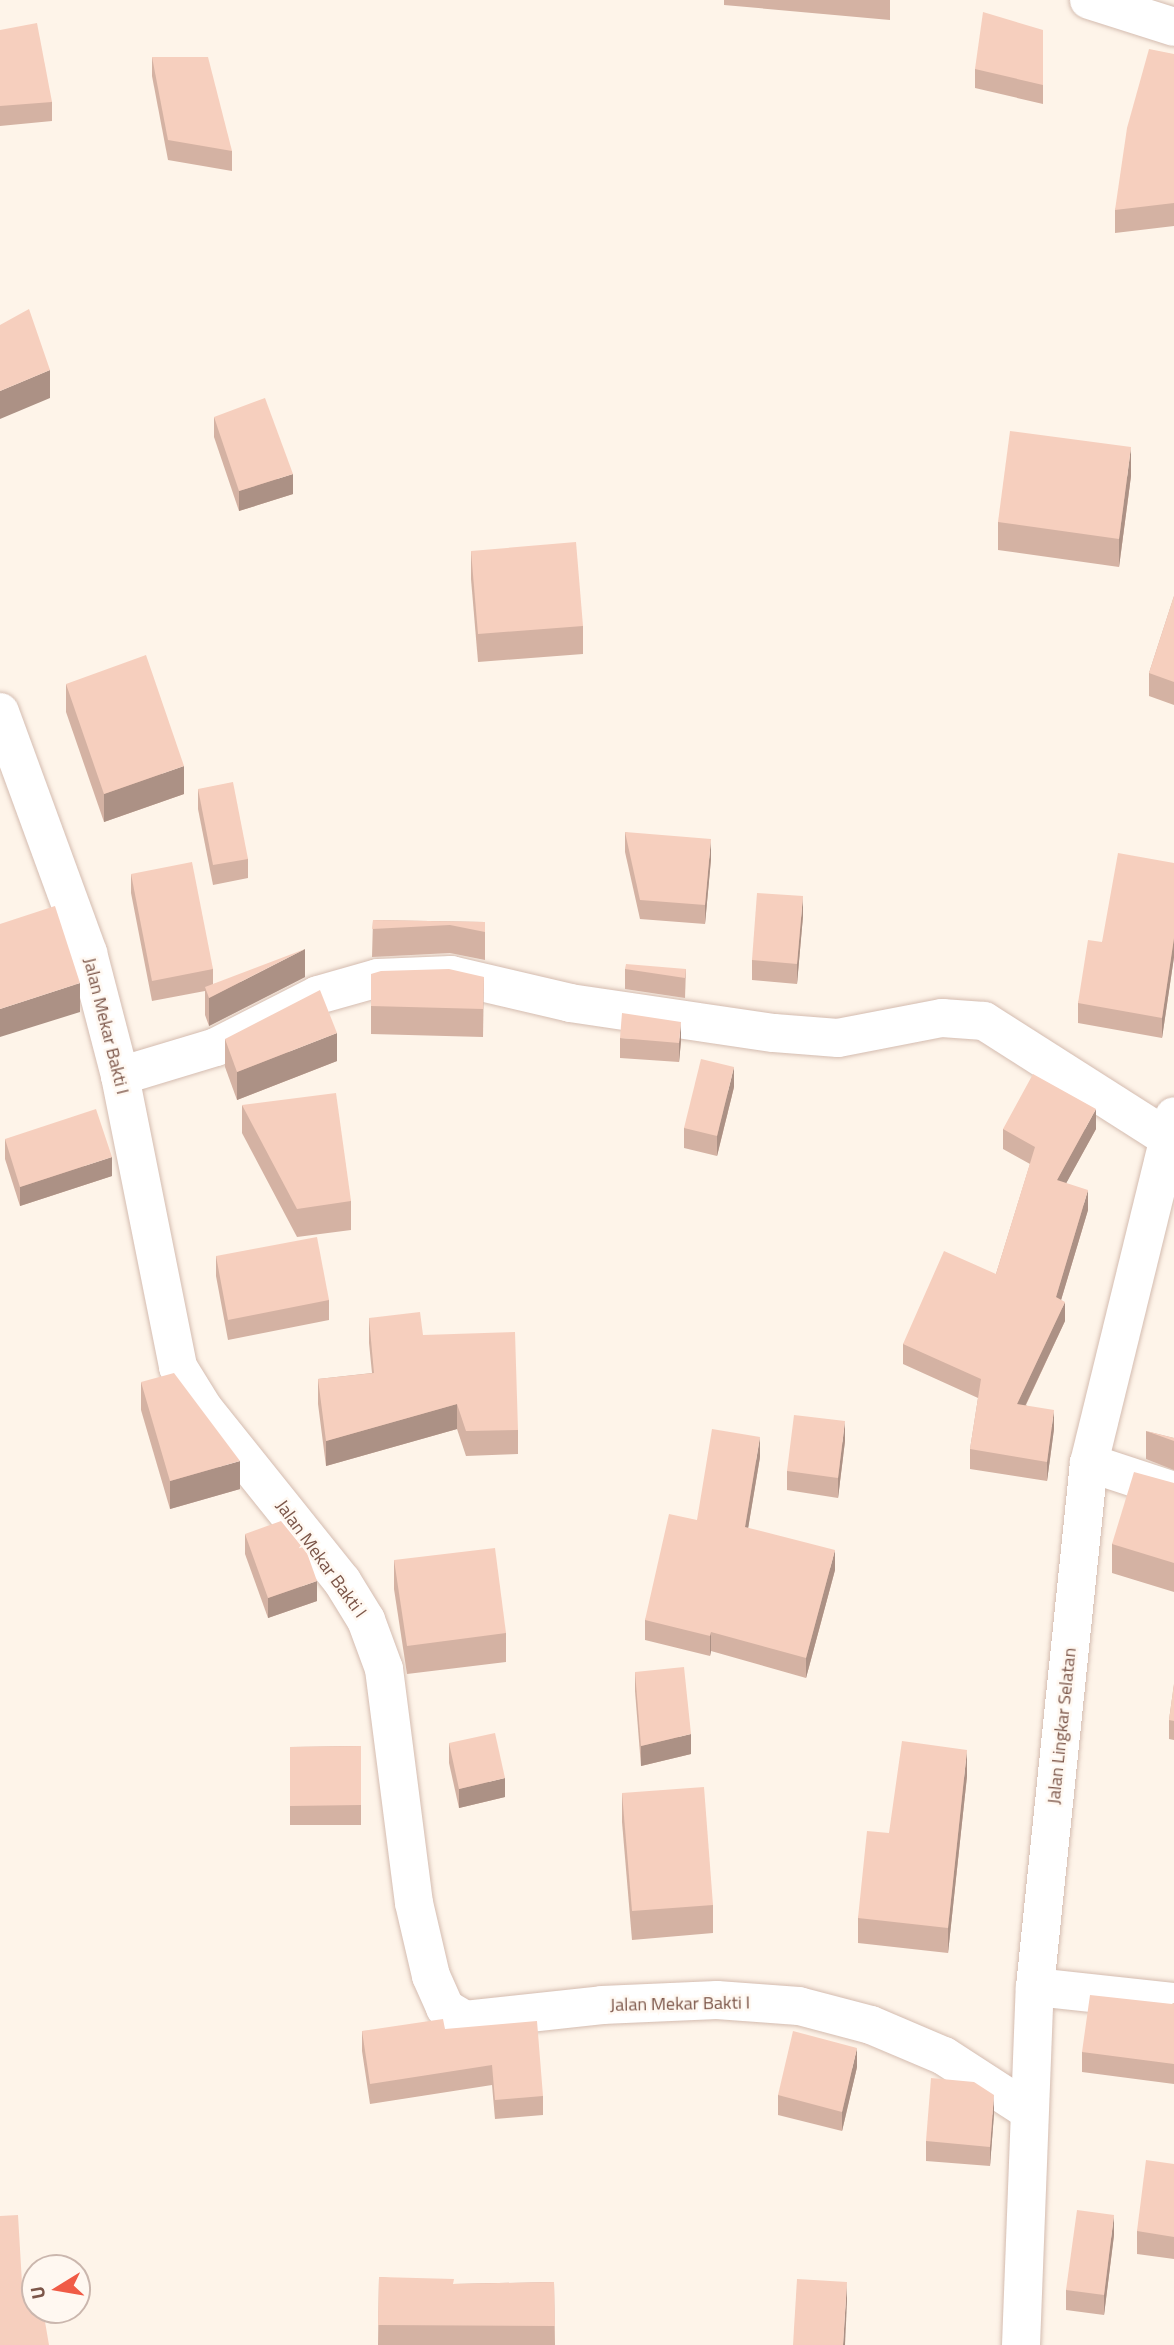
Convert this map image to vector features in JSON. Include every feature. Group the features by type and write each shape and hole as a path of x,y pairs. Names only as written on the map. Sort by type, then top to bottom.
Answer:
{"street":[{"path":"1089,0 1174,27"},
{"name":"Jalan Mekar Bakti I","path":"0,712 88,953 120,1076 178,1367 204,1409 342,1581 366,1620 384,1669 414,1903 431,1976 445,2008 465,2020 602,2005 704,2000 799,2006 871,2025 944,2056 1029,2111"},
{"path":"120,1076 216,1047 318,995 378,978 451,975 570,1003 774,1033 838,1038 942,1018 984,1021 1171,1127"},
{"name":"Jalan Lingkar Selatan","path":"1021,2345 1035,1987 1089,1463 1171,1127"},
{"path":"1089,1463 1174,1491"},
{"path":"1035,1987 1174,2002"}],"building":[{"path":"983,12 1043,30 1043,85 975,69"},
{"path":"37,23 52,102 0,106 0,30"},
{"path":"1149,49 1174,54 1174,203 1115,210 1127,128"},
{"path":"152,57 208,57 232,151 168,140"},
{"path":"29,309 50,370 0,391 0,325"},
{"path":"265,398 293,474 239,491 214,417"},
{"path":"1010,431 1131,447 1119,539 998,522"},
{"path":"576,542 583,626 478,634 471,551"},
{"path":"1174,596 1174,682 1149,673"},
{"path":"146,655 184,766 104,794 66,684"},
{"path":"233,782 248,859 213,865 198,789"},
{"path":"625,832 711,839 705,905 640,900"},
{"path":"1118,853 1174,863 1174,938 1162,1018 1078,1003 1088,940 1102,942"},
{"path":"192,862 213,969 152,981 131,874"},
{"path":"757,893 803,896 797,964 752,960"},
{"path":"55,906 80,983 0,1009 0,924"},
{"path":"373,920 485,922 485,932 450,925 372,929"},
{"path":"305,949 209,998 205,987"},
{"path":"626,964 686,969 685,978 625,969"},
{"path":"449,969 484,977 483,1009 371,1006 371,974 381,971"},
{"path":"320,990 337,1033 237,1072 225,1039"},
{"path":"622,1013 681,1022 679,1043 620,1038"},
{"path":"701,1059 734,1067 717,1136 684,1128"},
{"path":"1033,1074 1096,1109 1057,1180 1088,1190 1056,1297 1065,1302 1017,1404 1054,1410 1047,1462 970,1449 981,1379 903,1344 944,1251 996,1274 1035,1147 1003,1129"},
{"path":"336,1093 351,1201 297,1209 242,1105"},
{"path":"96,1109 112,1157 20,1187 5,1139"},
{"path":"317,1237 329,1300 228,1320 216,1256"},
{"path":"420,1312 423,1335 515,1332 518,1430 466,1431 457,1404 326,1441 318,1379 374,1373 369,1318"},
{"path":"174,1373 240,1461 170,1481 141,1382"},
{"path":"794,1415 845,1421 838,1478 787,1471"},
{"path":"712,1429 760,1437 745,1527 835,1550 806,1658 711,1632 710,1636 645,1620 669,1514 697,1520"},
{"path":"1146,1431 1174,1438 1174,1441"},
{"path":"1134,1472 1174,1483 1174,1563 1112,1544"},
{"path":"281,1521 307,1553 317,1581 268,1598 245,1534"},
{"path":"495,1548 506,1633 407,1646 394,1560"},
{"path":"684,1667 691,1734 641,1746 635,1672"},
{"path":"1174,1684 1174,1721 1169,1720"},
{"path":"495,1733 505,1778 459,1789 449,1743"},
{"path":"902,1741 967,1750 948,1928 858,1918 867,1831 889,1833"},
{"path":"361,1746 361,1805 290,1806 290,1747"},
{"path":"704,1787 713,1905 632,1911 622,1793"},
{"path":"1090,1995 1174,2003 1174,2064 1082,2052"},
{"path":"443,2019 445,2029 537,2021 543,2096 495,2100 492,2065 370,2084 362,2031"},
{"path":"793,2031 857,2048 842,2112 778,2095"},
{"path":"931,2078 974,2082 994,2095 990,2147 926,2141"},
{"path":"1146,2160 1174,2164 1174,2237 1137,2231"},
{"path":"1077,2210 1114,2215 1104,2295 1066,2290"},
{"path":"18,2215 21,2324 45,2324 49,2345 0,2345 0,2216"},
{"path":"379,2277 454,2279 453,2284 554,2282 555,2326 378,2325"},
{"path":"797,2279 847,2282 843,2345 793,2345"}]}
